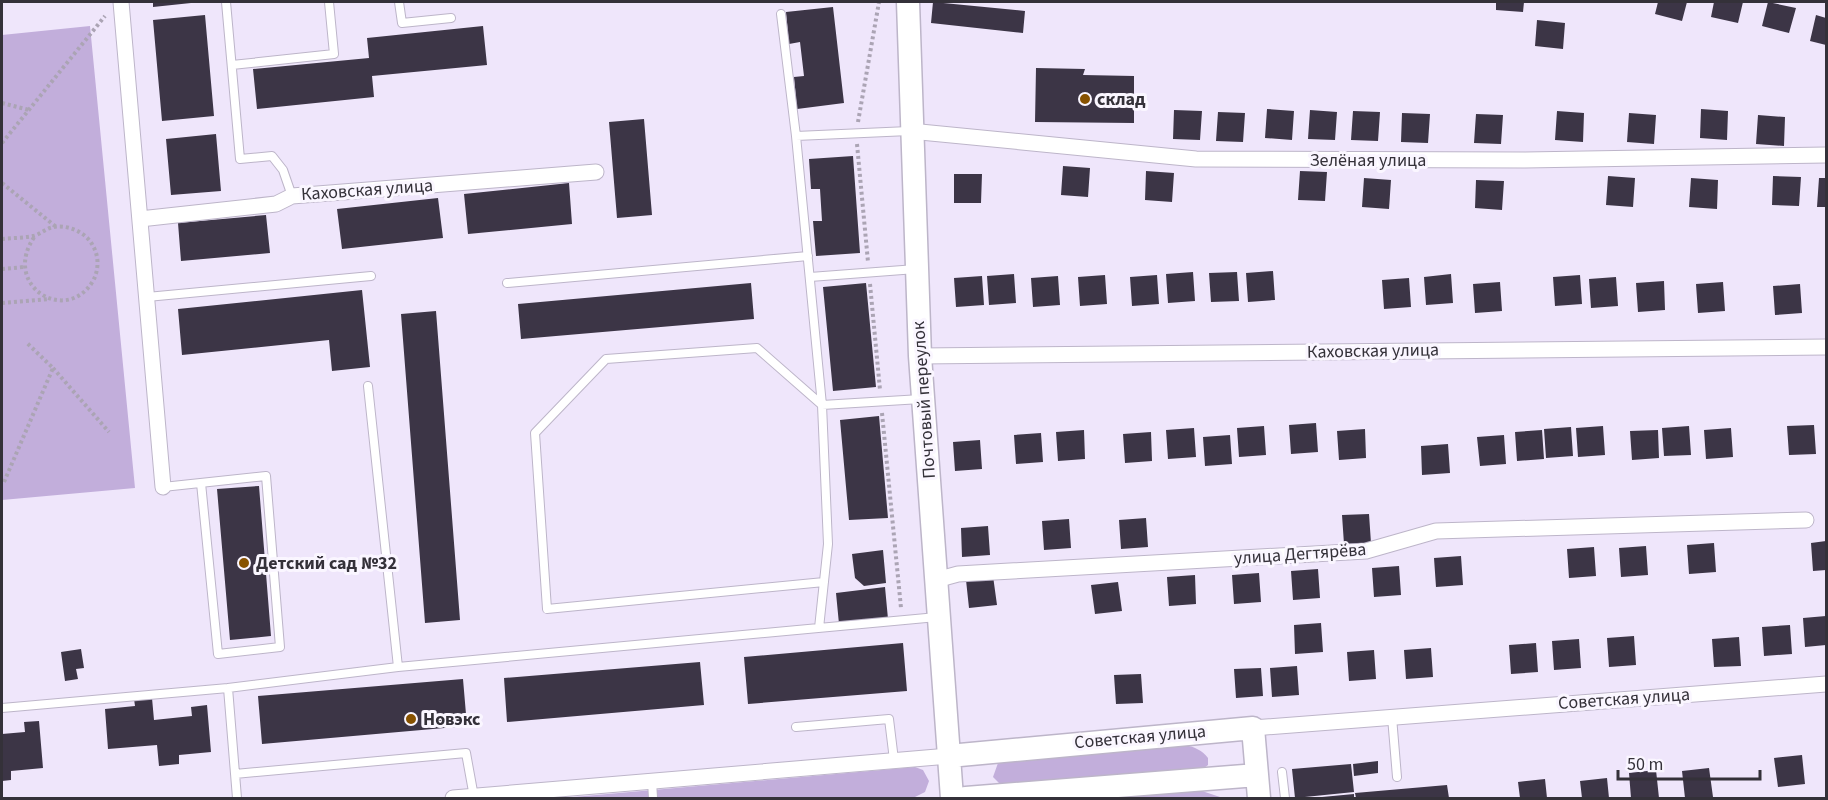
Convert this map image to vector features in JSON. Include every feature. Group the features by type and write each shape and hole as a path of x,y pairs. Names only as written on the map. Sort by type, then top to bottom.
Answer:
{"main road":[{"name":"Почтовый переулок","path":"908,2 910,131 920,356 952,798"},
{"name":"Советская улица","path":"949,756 1253,728"},
{"path":"1253,728 1259,798"},
{"path":"966,798 1257,775"}],"street":[{"path":"115,6 140,219 163,487"},
{"name":"Зелёная улица","path":"910,131 1196,159 1525,160 1827,155"},
{"name":"Каховская улица","path":"140,219 276,204 292,196 596,172"},
{"name":"Каховская улица","path":"920,356 1827,347"},
{"name":"улица Дегтярёва","path":"936,579 958,574 1366,551 1436,531 1806,520"},
{"name":"Советская улица","path":"1253,728 1827,684"},
{"name":"Советская улица","path":"453,798 949,756"}],"lane":[{"path":"226,2 240,159 272,156 283,170 292,196"},
{"path":"232,66 334,54 329,2"},
{"path":"399,2 402,23 451,18"},
{"path":"781,14 796,136 822,405 828,544 819,628"},
{"path":"796,136 910,131"},
{"path":"507,283 808,256"},
{"path":"810,277 916,269"},
{"path":"147,297 370,276"},
{"path":"824,582 547,609 535,433 606,358 757,348 822,405 923,399"},
{"path":"368,386 399,667"},
{"path":"163,487 266,476 280,647 218,654 201,483"},
{"path":"2,708 228,688 399,667 939,617"},
{"path":"228,688 237,798"},
{"path":"1392,717 1397,777"},
{"path":"796,727 889,719 894,760"},
{"path":"235,774 466,753 474,797"},
{"path":"1282,772 1285,798"},
{"path":"652,782 653,798"}],"path":[{"path":"879,2 856,133 902,621"},
{"path":"2,143 115,6"},
{"path":"2,103 28,110"},
{"path":"2,183 56,226"},
{"path":"2,239 35,236 56,226 65,226 85,235 93,245 98,262 95,276 89,287 76,297 64,300 2,303"},
{"path":"35,236 26,248 24,267 27,279 35,290 49,299"},
{"path":"2,269 24,267"},
{"path":"27,342 109,432"},
{"path":"4,482 53,368"}],"shaded area":[{"path":"90,26 135,488 2,500 2,35"},
{"path":"1159,742 1186,745 1198,749 1208,758 1208,765 1204,768 1001,785 993,777 998,763"},
{"path":"915,767 923,770 929,781 925,792 915,797 562,798"},
{"path":"1199,790 1223,798 1095,798"}],"building":[{"path":"153,2 191,2 191,3 153,7"},
{"path":"933,2 1025,11 1023,33 931,23"},
{"path":"1496,2 1524,2 1523,12 1496,10"},
{"path":"1658,2 1687,2 1682,21 1655,14"},
{"path":"1714,2 1743,2 1738,23 1711,17"},
{"path":"1768,2 1796,8 1789,33 1762,26"},
{"path":"833,7 844,103 797,109 794,77 804,76 800,42 789,44 786,12"},
{"path":"205,15 214,116 162,121 153,20"},
{"path":"1816,15 1826,18 1826,45 1810,41"},
{"path":"1537,20 1565,23 1563,49 1535,46"},
{"path":"483,26 487,65 372,76 374,97 257,109 253,69 369,58 367,38"},
{"name":"склад","path":"1036,68 1085,69 1083,75 1134,76 1134,123 1035,122"},
{"path":"1267,109 1294,111 1292,140 1265,138"},
{"path":"1701,109 1728,111 1727,140 1700,138"},
{"path":"1174,110 1202,111 1200,140 1173,139"},
{"path":"1310,110 1337,112 1335,140 1308,139"},
{"path":"1353,111 1380,112 1378,141 1351,140"},
{"path":"1557,111 1584,113 1583,142 1555,140"},
{"path":"1218,112 1245,113 1243,142 1216,141"},
{"path":"1402,113 1430,114 1428,143 1401,142"},
{"path":"1629,113 1656,115 1654,144 1627,142"},
{"path":"1476,114 1503,115 1501,144 1474,143"},
{"path":"1758,115 1785,117 1784,146 1756,144"},
{"path":"644,119 652,215 617,218 609,122"},
{"path":"216,134 221,191 171,195 166,139"},
{"path":"853,156 860,253 816,256 813,221 822,221 820,189 811,189 809,159"},
{"path":"1063,166 1090,168 1088,197 1061,195"},
{"path":"1146,171 1174,173 1172,202 1145,200"},
{"path":"1300,171 1327,172 1325,201 1298,200"},
{"path":"954,174 982,174 981,203 954,203"},
{"path":"1608,176 1635,178 1633,207 1606,205"},
{"path":"1773,176 1801,177 1799,206 1772,205"},
{"path":"1364,178 1391,180 1389,209 1362,207"},
{"path":"1691,178 1718,180 1717,209 1689,207"},
{"path":"1819,178 1826,178 1826,207 1817,207"},
{"path":"1476,180 1504,181 1502,210 1475,208"},
{"path":"569,183 572,224 468,234 464,194"},
{"path":"438,198 443,238 342,249 337,209"},
{"path":"266,215 270,253 181,261 178,223"},
{"path":"1273,271 1275,300 1248,302 1246,273"},
{"path":"1193,272 1195,301 1168,303 1166,274"},
{"path":"1237,272 1239,301 1211,302 1209,273"},
{"path":"1014,274 1016,303 989,305 987,276"},
{"path":"1451,274 1453,303 1426,305 1424,277"},
{"path":"1105,275 1107,304 1080,306 1078,277"},
{"path":"1157,275 1159,304 1132,306 1130,277"},
{"path":"1580,275 1582,304 1555,306 1553,277"},
{"path":"982,276 984,305 956,307 954,278"},
{"path":"1058,276 1060,305 1033,307 1031,278"},
{"path":"1616,277 1618,306 1591,308 1589,279"},
{"path":"1409,278 1411,307 1384,309 1382,280"},
{"path":"1664,281 1665,310 1638,312 1636,283"},
{"path":"1500,282 1502,311 1475,313 1473,284"},
{"path":"1723,282 1725,311 1698,313 1696,284"},
{"path":"751,283 754,319 521,339 518,304"},
{"path":"866,283 876,387 833,391 823,287"},
{"path":"1800,284 1802,313 1775,315 1773,286"},
{"path":"362,290 370,367 332,371 329,340 182,355 178,309"},
{"path":"436,311 460,620 425,623 401,314"},
{"path":"879,416 888,518 849,520 840,420"},
{"path":"1316,423 1318,452 1291,454 1289,425"},
{"path":"1814,425 1816,454 1789,455 1787,426"},
{"path":"1264,426 1266,455 1239,457 1237,428"},
{"path":"1603,426 1605,455 1578,457 1576,428"},
{"path":"1689,426 1691,455 1664,456 1662,428"},
{"path":"1571,427 1573,456 1546,458 1544,429"},
{"path":"1194,428 1196,457 1168,459 1166,430"},
{"path":"1731,428 1733,457 1706,459 1704,430"},
{"path":"1365,429 1366,458 1339,460 1337,431"},
{"path":"1084,430 1085,459 1058,461 1056,432"},
{"path":"1542,430 1544,459 1517,461 1515,432"},
{"path":"1658,430 1659,458 1632,460 1630,431"},
{"path":"1151,432 1152,461 1125,463 1123,434"},
{"path":"1041,433 1043,462 1016,464 1014,435"},
{"path":"1230,435 1232,464 1205,466 1203,437"},
{"path":"1504,435 1506,464 1480,466 1477,437"},
{"path":"980,440 982,469 955,471 953,442"},
{"path":"1448,444 1450,473 1422,475 1421,446"},
{"name":"Детский сад №32","path":"259,486 271,636 230,640 217,489"},
{"path":"1369,514 1371,543 1344,544 1342,515"},
{"path":"1146,518 1148,547 1121,549 1119,520"},
{"path":"1069,519 1071,548 1044,550 1042,521"},
{"path":"988,526 990,555 962,557 961,528"},
{"path":"1826,541 1826,570 1813,571 1811,543"},
{"path":"1714,543 1716,572 1689,574 1687,545"},
{"path":"1646,546 1648,575 1621,577 1619,548"},
{"path":"1594,547 1596,576 1569,578 1567,549"},
{"path":"883,550 886,583 864,586 855,578 852,554"},
{"path":"1461,556 1463,585 1436,587 1434,558"},
{"path":"1399,566 1401,595 1374,597 1372,568"},
{"path":"1318,569 1320,598 1293,600 1291,571"},
{"path":"1259,573 1261,602 1234,604 1232,575"},
{"path":"1195,575 1196,604 1169,606 1167,577"},
{"path":"993,576 997,605 969,608 966,580"},
{"path":"1118,582 1122,611 1095,614 1091,585"},
{"path":"885,587 888,619 839,624 836,593"},
{"path":"1826,616 1826,645 1805,647 1803,618"},
{"path":"1321,623 1323,652 1295,654 1294,625"},
{"path":"1790,625 1792,654 1764,656 1762,627"},
{"path":"1634,636 1636,665 1609,667 1607,638"},
{"path":"1739,637 1741,666 1714,667 1712,639"},
{"path":"1579,639 1581,668 1554,670 1552,641"},
{"path":"903,643 907,691 748,704 744,657"},
{"path":"1536,643 1538,672 1511,674 1509,645"},
{"path":"1431,648 1433,677 1406,679 1404,650"},
{"path":"81,649 84,668 76,669 78,679 65,681 61,652"},
{"path":"1374,650 1376,679 1349,681 1347,652"},
{"path":"700,662 704,705 507,722 504,678"},
{"path":"1297,666 1299,695 1272,697 1270,668"},
{"path":"1261,668 1263,696 1236,698 1234,669"},
{"path":"1141,674 1143,703 1116,704 1114,675"},
{"path":"463,679 467,726 262,744 258,696"},
{"path":"152,698 154,720 192,716 191,707 207,705 211,752 179,755 179,764 159,766 157,745 108,749 105,709 135,706 134,699"},
{"path":"39,721 43,768 11,771 11,780 2,781 2,734 25,732 24,722"},
{"path":"1802,755 1805,784 1778,787 1774,758"},
{"path":"1378,761 1378,773 1354,776 1353,764"},
{"path":"1351,764 1354,792 1295,798 1292,769"},
{"path":"1709,768 1713,797 1685,798 1682,771"},
{"path":"1656,770 1659,798 1631,798 1629,773"},
{"path":"1607,778 1609,798 1582,798 1580,781"},
{"path":"1545,779 1547,798 1520,798 1518,782"},
{"path":"1447,785 1449,798 1356,798 1355,793"},
{"path":"1354,794 1354,798 1322,798 1322,797"}],"place":[{"name":"склад","path":"1085,99"},
{"name":"Детский сад №32","path":"244,563"},
{"name":"Новэкс","path":"411,719"}]}
